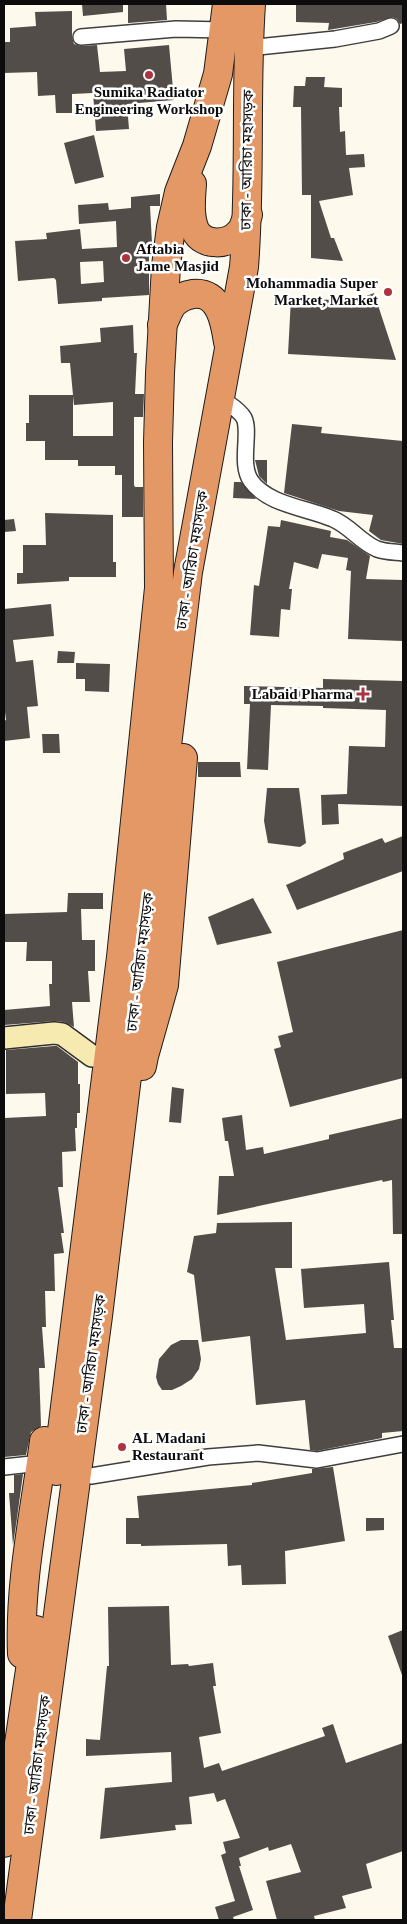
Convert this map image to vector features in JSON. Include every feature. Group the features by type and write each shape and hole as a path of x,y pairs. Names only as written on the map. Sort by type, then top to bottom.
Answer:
{"highway":[{"name":"ঢাকা - আরিচা মহাসড়ক","path":"4,1843 34,1709 98,1316 188,572 244,267 248,216 248,48 241,11"},
{"name":"ঢাকা - আরিচা মহাসড়ক","path":"17,1920 50,1527 121,958 159,588 158,442 166,266 171,227 179,192 197,146 218,74 241,11"},
{"path":"197,146 191,196 191,217 196,232 207,240 220,243 233,239 241,232 248,216"},
{"path":"162,325 172,305 184,296 196,294 209,296 218,307 224,321 229,350"},
{"path":"34,1709 63,1659 91,1476 116,1290 144,1056 164,985 194,623 188,572"},
{"path":"34,1709 21,1627 24,1585 92,1056 140,648 159,588"}],"street":[{"path":"81,37 176,29 241,11"},
{"path":"248,48 335,39 379,32 391,26"},
{"path":"221,398 240,413 245,420 246,469 250,480 260,490 279,501 333,518 347,526 367,545 380,550 403,553"},
{"path":"4,1038 54,1033 62,1034 92,1056"},
{"path":"91,1476 208,1456 258,1453 317,1460 403,1444"},
{"path":"4,1467 41,1463"}],"building":[{"path":"82,4 123,4 123,12 83,16"},
{"path":"128,4 166,4 167,20 128,23"},
{"path":"403,4 403,23 400,24 397,19 392,17 376,22 328,30 329,23 296,22 296,5"},
{"path":"72,11 72,37 74,44 81,46 97,45 100,72 126,71 124,49 169,45 174,100 127,104 129,129 96,131 93,93 72,94 72,113 56,113 55,95 38,96 37,72 4,73 4,42 10,42 10,28 36,26 35,12"},
{"path":"306,77 325,77 324,87 342,88 342,107 339,107 340,132 345,131 346,155 364,154 365,167 349,168 353,195 319,201 331,238 334,238 343,261 311,258 311,195 302,195 301,107 293,107 294,86 305,86"},
{"path":"94,135 104,177 75,184 64,143"},
{"path":"160,194 160,206 150,206 152,243 149,243 149,295 102,298 102,301 58,304 56,280 54,278 18,281 15,241 47,239 46,233 80,229 82,249 117,247 116,221 79,224 78,205 108,203 109,210 131,208 131,197","holes":["103,261 104,282 81,284 80,262"]},
{"path":"374,293 396,360 288,354 291,298 354,301"},
{"path":"133,325 134,353 137,353 135,394 144,394 143,417 134,417 134,485 135,487 143,487 143,517 122,517 122,475 115,475 115,466 78,466 78,460 45,460 45,441 26,441 26,423 29,423 29,395 73,395 70,363 61,363 60,346 101,342 100,328","holes":["73,396 74,405 113,402 113,436 73,436"]},
{"path":"292,424 322,427 321,433 403,441 403,544 381,540 369,531 373,515 339,511 284,493"},
{"path":"255,460 267,460 267,484 259,476"},
{"path":"234,482 241,482 256,499 233,498"},
{"path":"45,513 113,515 113,562 116,562 116,577 69,577 69,581 17,584 17,573 23,573 23,545 46,545"},
{"path":"14,519 16,531 4,532 4,520"},
{"path":"281,520 331,531 330,537 347,540 370,556 366,579 403,580 403,641 348,639 351,571 346,570 348,558 322,554 318,569 294,562 289,589 292,589 290,610 281,609 279,637 250,635 254,585 259,586 268,526 280,527"},
{"path":"51,604 54,636 13,640 16,662 33,660 38,706 27,707 30,738 4,741 4,721 6,720 4,704 4,609"},
{"path":"58,651 75,652 74,663 57,663"},
{"path":"76,663 110,664 109,692 85,691 85,679 76,679"},
{"path":"323,679 403,681 403,806 338,804 339,824 322,825 321,795 347,794 349,746 385,747 386,710 271,705 268,770 247,769 250,704 244,704 244,686 323,688"},
{"path":"42,734 59,734 60,753 43,753"},
{"path":"198,762 240,762 241,777 198,777"},
{"path":"267,788 299,788 306,843 300,847 268,843 264,821"},
{"path":"403,836 403,871 297,910 286,885 344,859 343,853 382,838 385,843"},
{"path":"68,893 103,893 103,909 81,909 82,940 95,940 95,971 88,971 90,1002 72,1002 74,1027 64,1022 55,1021 4,1025 4,1010 50,1006 49,984 52,984 52,961 26,961 27,942 4,942 4,914 67,912"},
{"path":"253,898 272,933 217,945 208,917"},
{"path":"403,930 403,1078 290,1107 274,1049 281,1047 278,1036 293,1032 277,962"},
{"path":"57,1046 78,1062 78,1084 80,1084 80,1113 77,1113 77,1128 75,1128 76,1151 62,1152 63,1187 58,1187 64,1233 61,1233 64,1253 54,1254 55,1291 45,1291 46,1327 42,1327 45,1368 39,1368 41,1426 31,1432 26,1455 4,1457 4,1118 46,1116 45,1093 6,1094 6,1050"},
{"path":"172,1087 184,1089 181,1123 169,1122"},
{"path":"242,1115 246,1150 263,1147 264,1154 329,1139 329,1135 403,1118 403,1234 393,1234 392,1180 383,1182 382,1180 217,1215 219,1176 234,1176 228,1141 225,1141 222,1118"},
{"path":"292,1222 292,1268 275,1268 286,1340 366,1333 364,1304 304,1308 301,1269 389,1262 394,1320 391,1320 394,1348 403,1348 403,1431 382,1433 382,1438 317,1451 310,1450 305,1400 256,1405 250,1336 202,1342 194,1275 187,1272 194,1236 216,1233 217,1223"},
{"path":"181,1340 198,1340 201,1359 199,1369 192,1379 181,1386 172,1390 162,1390 156,1377 159,1359 171,1345"},
{"path":"333,1467 345,1541 285,1551 286,1584 242,1585 241,1565 228,1566 227,1544 141,1546 141,1544 126,1544 126,1518 139,1518 137,1496 252,1485 252,1483 312,1473 312,1469"},
{"path":"23,1474 13,1545 9,1493 14,1493 14,1475"},
{"path":"366,1518 384,1518 384,1530 366,1531"},
{"path":"169,1606 171,1665 188,1664 189,1666 213,1663 216,1686 213,1686 221,1733 199,1737 204,1768 219,1763 222,1771 325,1736 322,1728 333,1724 346,1763 403,1743 403,1851 366,1864 372,1888 342,1896 346,1908 314,1916 315,1920 277,1920 266,1881 301,1872 291,1844 269,1851 268,1847 239,1858 241,1866 239,1866 253,1910 233,1917 234,1920 219,1920 215,1907 235,1901 221,1855 226,1853 223,1842 240,1838 225,1799 217,1802 214,1793 189,1797 192,1824 175,1825 176,1830 100,1839 105,1788 172,1782 171,1752 86,1756 86,1739 100,1740 107,1666 109,1666 108,1607"},
{"path":"403,1630 403,1675 402,1675 388,1636"}],"place":[{"name":"Sumika Radiator Engineering Workshop","path":"149,75"},
{"name":"Aftabia Jame Masjid","path":"126,258"},
{"name":"Mohammadia Super Market, Market","path":"388,292"},
{"name":"Labaid Pharma","path":"363,694"},
{"name":"AL Madani Restaurant","path":"122,1447"}]}
